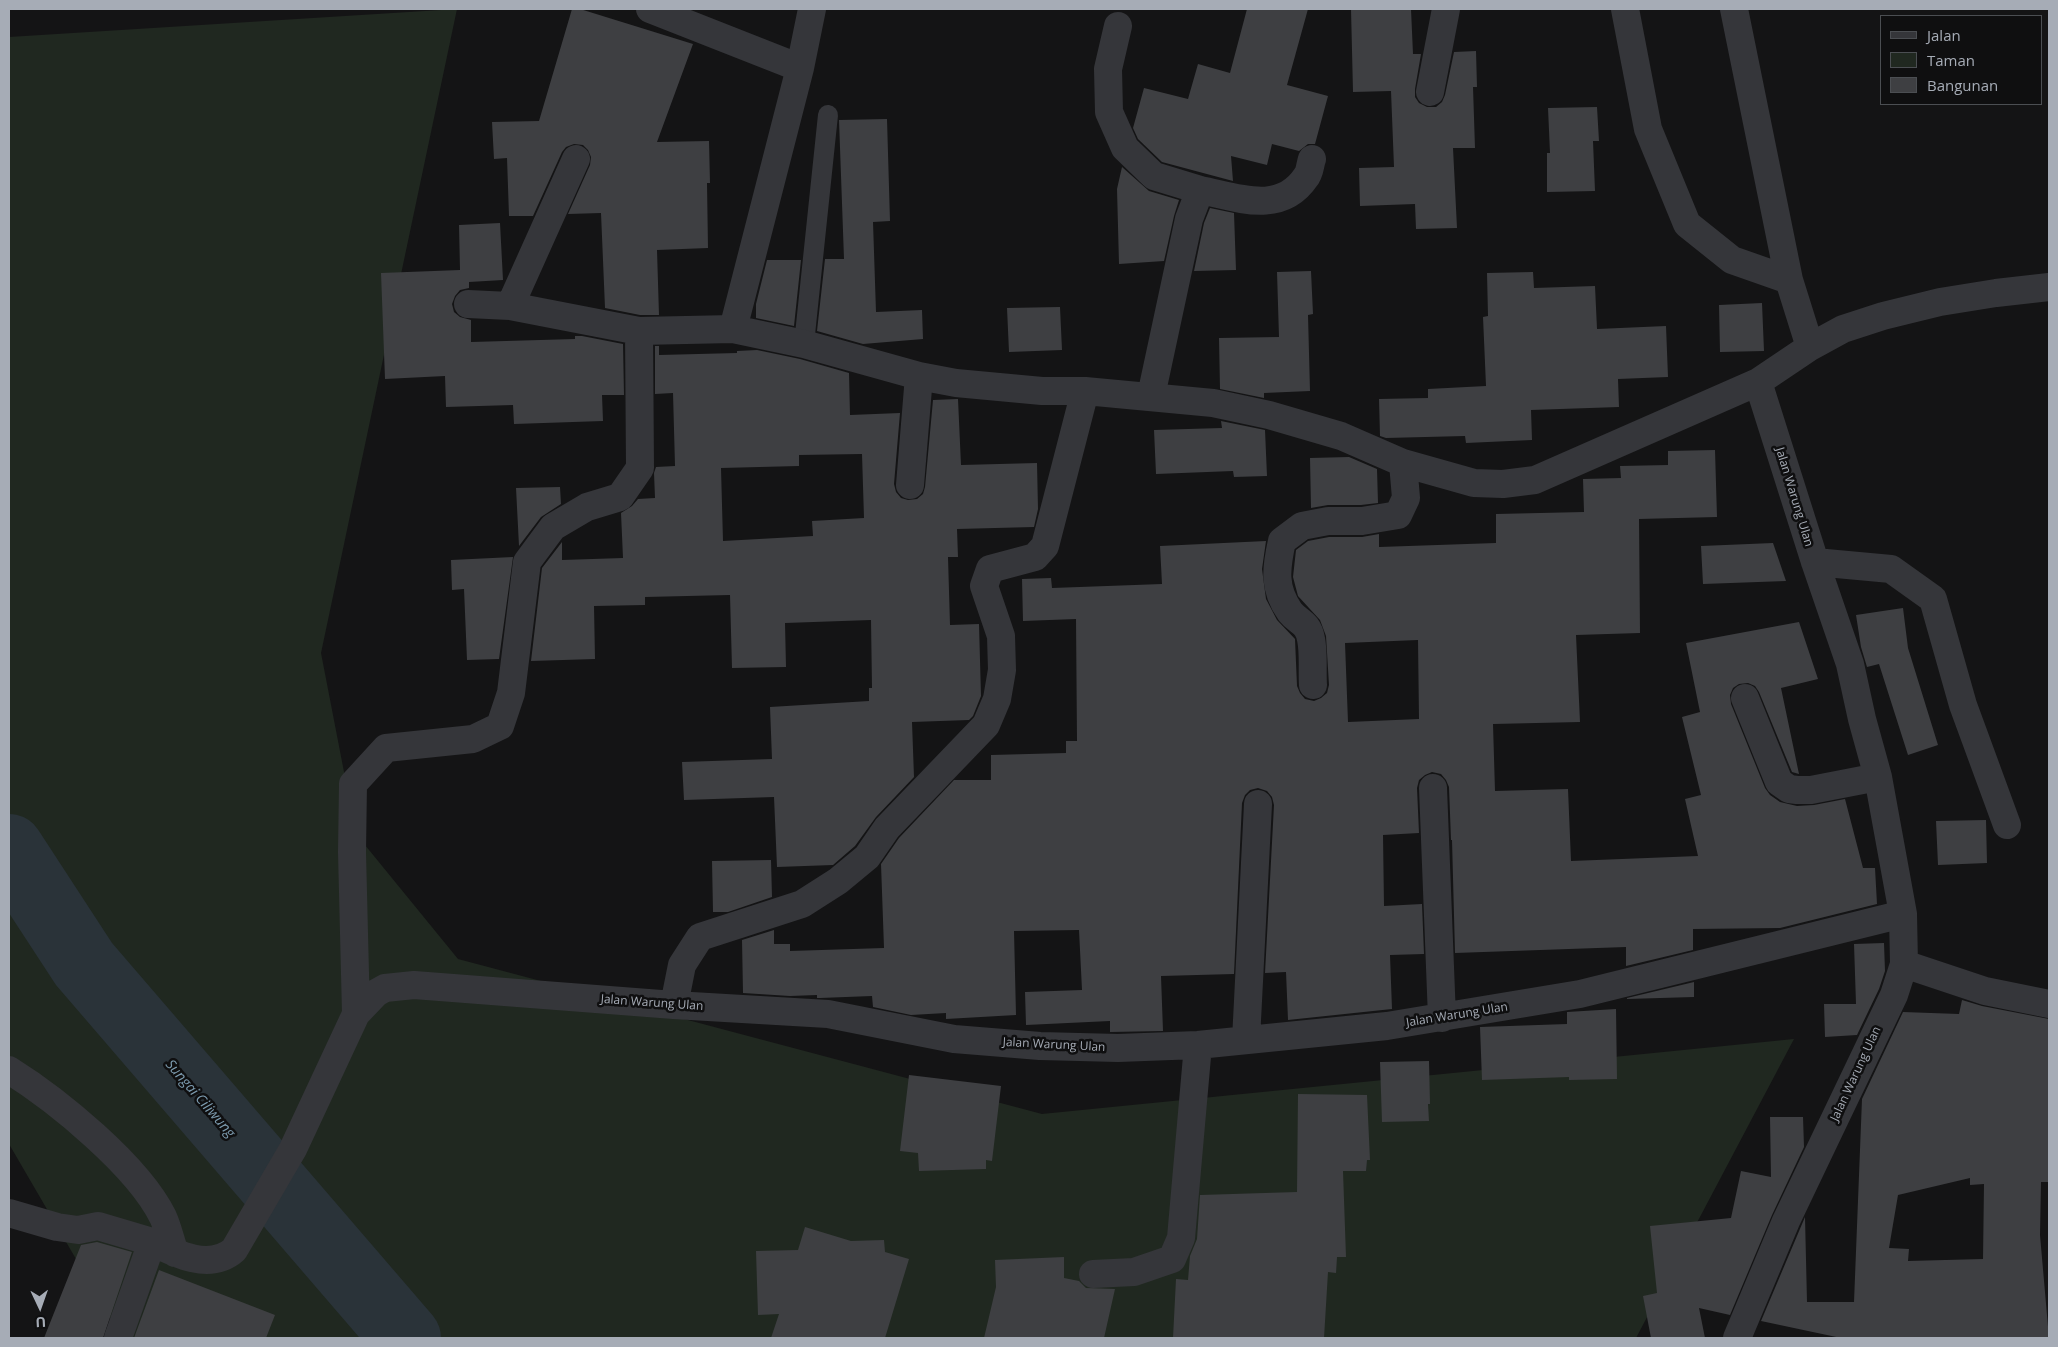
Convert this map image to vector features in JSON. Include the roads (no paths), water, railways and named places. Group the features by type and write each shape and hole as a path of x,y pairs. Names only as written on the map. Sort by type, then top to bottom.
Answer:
{"street":[{"path":"650,9 800,68"},
{"path":"733,329 800,68 812,9"},
{"path":"1430,92 1446,9"},
{"path":"1625,9 1648,129 1687,224 1732,260 1789,280"},
{"path":"1734,9 1789,280 1810,347"},
{"path":"1118,26 1108,69 1109,112 1126,148 1154,176 1200,190 1248,201 1270,201 1289,194 1307,177 1312,159"},
{"path":"510,306 576,159"},
{"path":"1151,396 1189,219 1200,190"},
{"path":"468,304 510,306 639,331 733,329 804,344 919,376 997,388 1042,391 1085,390 1213,403 1268,415 1341,436 1403,463 1474,483 1503,484 1535,480 1758,382 1810,347 1842,330 1883,316 1940,302 2049,287"},
{"path":"356,1014 352,852 353,784 386,748 474,739 500,726 511,693 527,562 552,527 586,508 620,497 640,468 639,331"},
{"path":"910,485 919,376"},
{"name":"Jalan Warung Ulan","path":"1737,1338 1786,1222 1894,995 1904,964 1903,914 1878,777 1862,719 1850,664 1814,562 1758,382"},
{"path":"674,1005 682,965 700,937 802,904 838,881 867,857 893,822 986,725 997,699 1002,670 1001,636 984,586 990,569 1035,557 1045,546 1085,390"},
{"path":"1312,685 1311,638 1304,622 1291,613 1280,593 1276,569 1282,541 1302,526 1328,521 1362,521 1398,515 1406,498 1403,463"},
{"path":"1814,562 1891,569 1932,599 1963,705 2007,825"},
{"path":"1745,698 1779,782 1789,789 1811,790 1878,777"},
{"path":"1433,788 1442,1018"},
{"path":"1246,1040 1258,804"},
{"name":"Jalan Warung Ulan","path":"9,1213 57,1227 78,1230 98,1226 191,1258 220,1259 234,1250 293,1149 356,1014 376,992 397,985 828,1014 954,1039 1040,1046 1118,1048 1198,1045 1387,1026 1580,994 1903,914"},
{"path":"1904,964 1985,991 2049,1004"},
{"path":"1093,1274 1134,1272 1172,1259 1181,1238 1198,1045"},
{"path":"9,1070 83,1126 139,1181 163,1217 164,1248 118,1338"}],"lane":[{"path":"804,344 828,115"}],"waterway":[{"name":"Sungai Ciliwung","path":"9,849 84,964 406,1338"}]}
